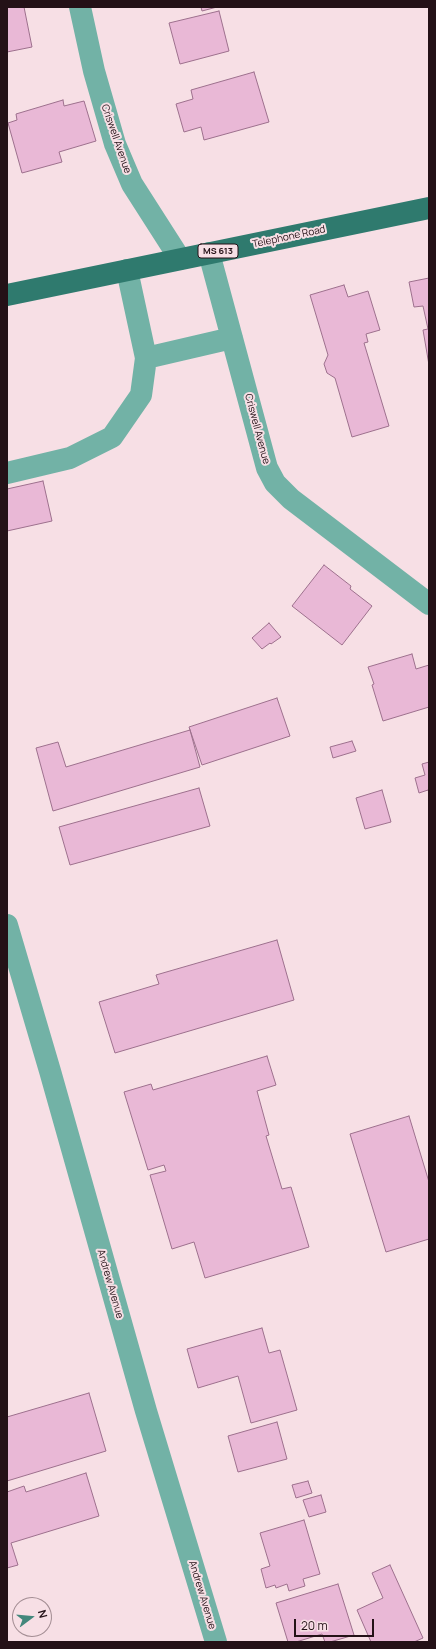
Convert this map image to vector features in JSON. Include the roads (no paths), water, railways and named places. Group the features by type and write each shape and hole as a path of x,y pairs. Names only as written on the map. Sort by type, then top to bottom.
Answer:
{"main road":[{"name":"Telephone Road","path":"7,295 429,208"}],"street":[{"name":"Criswell Avenue","path":"80,7 94,71 115,144 132,184 180,259"},
{"name":"Criswell Avenue","path":"209,253 267,468 275,483 291,499 429,604"},
{"path":"7,471 70,458 112,438 141,395 146,358 127,270"},
{"path":"146,358 232,338"},
{"name":"Andrew Avenue","path":"7,925 146,1411 216,1642"}]}
